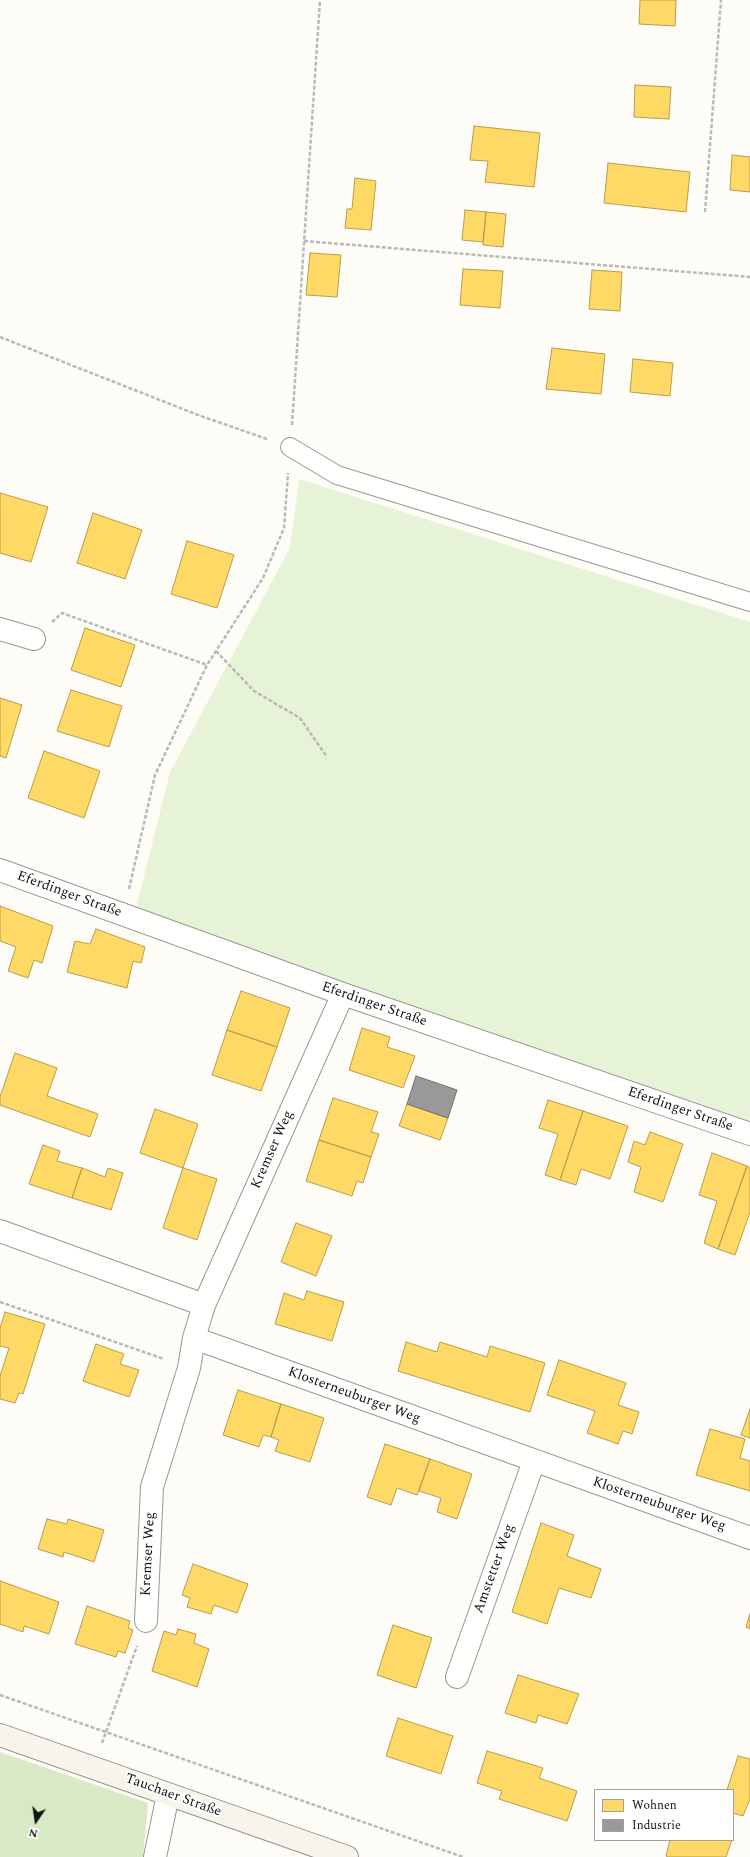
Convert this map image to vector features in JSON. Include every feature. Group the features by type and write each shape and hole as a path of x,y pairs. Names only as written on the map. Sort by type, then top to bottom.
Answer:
{"main road":[{"name":"Tauchaer Straße","path":"0,1735 347,1857"}],"street":[{"path":"0,629 34,639"},
{"name":"Eferdinger Straße","path":"0,870 343,994 750,1134"},
{"name":"Kremser Weg","path":"204,1305 343,994"},
{"path":"0,1231 204,1305 194,1338"},
{"name":"Kremser Weg","path":"146,1621 152,1488 189,1368 194,1338"},
{"name":"Klosterneuburger Weg","path":"194,1338 750,1538"},
{"name":"Amstetter Weg","path":"457,1677 534,1461"},
{"path":"155,1857 168,1795"}],"lane":[{"path":"290,447 337,475 750,602"}],"path":[{"path":"123,914 155,774 207,665 263,578 284,528 320,0"},
{"path":"705,212 721,0"},
{"path":"304,241 750,277"},
{"path":"0,337 191,412 290,447"},
{"path":"34,639 62,613 207,665"},
{"path":"216,651 254,691 300,718 327,757"},
{"path":"0,1302 189,1368"},
{"path":"93,1767 146,1621"},
{"path":"0,1695 463,1857"}],"green space":[{"path":"299,479 750,622 750,1125 136,909 170,772 290,548"},
{"path":"0,1752 148,1803 143,1857 0,1857"}],"building: Wohnen":[{"path":"640,0 676,0 675,26 639,24"},
{"path":"635,85 671,87 669,119 634,117"},
{"path":"474,126 540,133 534,187 485,182 488,161 470,160"},
{"path":"732,155 750,157 750,192 730,190"},
{"path":"608,163 690,172 686,212 604,203"},
{"path":"355,178 376,181 371,230 345,228 347,209 352,209"},
{"path":"465,210 486,212 483,242 462,240"},
{"path":"486,212 506,214 503,247 483,245"},
{"path":"310,253 341,255 337,297 306,295"},
{"path":"463,269 503,271 500,308 460,305"},
{"path":"592,270 622,272 620,311 589,309"},
{"path":"552,348 605,354 601,394 546,389"},
{"path":"633,359 673,363 670,396 630,392"},
{"path":"0,493 48,507 31,562 0,553"},
{"path":"93,513 142,530 125,579 77,563"},
{"path":"187,541 234,555 217,608 171,594"},
{"path":"85,628 135,645 121,687 71,670"},
{"path":"71,690 122,706 109,747 57,731"},
{"path":"0,698 22,705 6,758 0,756"},
{"path":"44,751 100,771 84,818 28,798"},
{"path":"0,906 53,926 42,963 34,960 28,978 8,971 16,947 0,941"},
{"path":"96,929 145,947 141,963 133,961 127,988 67,972 75,941 90,944"},
{"path":"241,991 290,1008 277,1047 227,1030"},
{"path":"362,1028 390,1037 387,1047 415,1056 403,1088 349,1070"},
{"path":"227,1030 277,1047 261,1091 212,1075"},
{"path":"15,1053 57,1068 47,1096 98,1114 90,1137 0,1105 0,1097"},
{"path":"333,1098 378,1112 371,1132 379,1134 371,1157 319,1140"},
{"path":"548,1100 583,1111 560,1180 545,1175 558,1134 539,1128"},
{"path":"407,1104 448,1118 440,1140 399,1126"},
{"path":"155,1109 198,1124 183,1168 140,1153"},
{"path":"583,1111 628,1126 610,1179 581,1169 576,1185 560,1180"},
{"path":"650,1132 683,1144 663,1202 634,1192 641,1167 628,1162 634,1141 645,1145"},
{"path":"319,1140 371,1157 363,1183 357,1181 352,1196 306,1181"},
{"path":"43,1145 60,1151 57,1161 82,1168 72,1198 29,1184"},
{"path":"712,1153 747,1166 718,1249 704,1243 717,1201 699,1195"},
{"path":"747,1166 750,1168 750,1212 735,1255 718,1249"},
{"path":"82,1168 105,1177 108,1168 123,1173 111,1210 72,1198"},
{"path":"183,1168 217,1179 197,1240 163,1228"},
{"path":"296,1223 332,1236 316,1276 281,1262"},
{"path":"307,1291 344,1302 332,1341 275,1324 284,1293 304,1300"},
{"path":"5,1312 45,1324 23,1394 19,1393 15,1403 0,1399 0,1376 9,1348 0,1346 0,1328"},
{"path":"406,1342 437,1352 440,1342 487,1357 490,1346 545,1363 530,1412 398,1371"},
{"path":"96,1344 124,1354 120,1364 139,1370 129,1397 83,1381"},
{"path":"559,1360 626,1383 618,1405 639,1412 632,1434 623,1431 618,1444 587,1433 595,1411 547,1395"},
{"path":"238,1390 281,1404 271,1437 263,1435 259,1447 223,1435"},
{"path":"281,1404 324,1418 310,1462 275,1451 279,1440 271,1437"},
{"path":"750,1409 750,1438 741,1435"},
{"path":"710,1429 745,1439 740,1458 750,1461 750,1491 696,1475"},
{"path":"385,1444 430,1459 417,1495 397,1488 391,1505 367,1497"},
{"path":"430,1459 472,1474 457,1519 437,1512 441,1498 419,1491"},
{"path":"47,1519 67,1524 68,1519 104,1530 94,1562 64,1552 63,1557 38,1549"},
{"path":"541,1523 574,1535 567,1556 601,1569 591,1598 559,1588 547,1624 512,1612"},
{"path":"193,1564 248,1584 237,1613 214,1605 211,1614 187,1607 190,1598 182,1595"},
{"path":"0,1581 59,1602 49,1634 24,1626 23,1632 0,1624"},
{"path":"87,1606 130,1621 128,1628 133,1630 125,1653 118,1651 116,1657 75,1644"},
{"path":"750,1614 750,1629 746,1627"},
{"path":"393,1625 432,1638 416,1688 377,1675"},
{"path":"178,1629 196,1634 194,1643 209,1649 197,1687 152,1671 164,1631 176,1635"},
{"path":"518,1675 579,1694 567,1724 538,1715 536,1723 505,1713"},
{"path":"398,1718 453,1736 441,1774 386,1756"},
{"path":"487,1751 543,1768 539,1778 577,1791 567,1821 499,1799 502,1791 477,1783"},
{"path":"738,1756 750,1759 750,1799 743,1816 734,1813 734,1789 727,1789"},
{"path":"670,1841 732,1841 726,1857 666,1856"}],"building: Industrie":[{"path":"416,1076 457,1090 448,1118 407,1104"}]}
